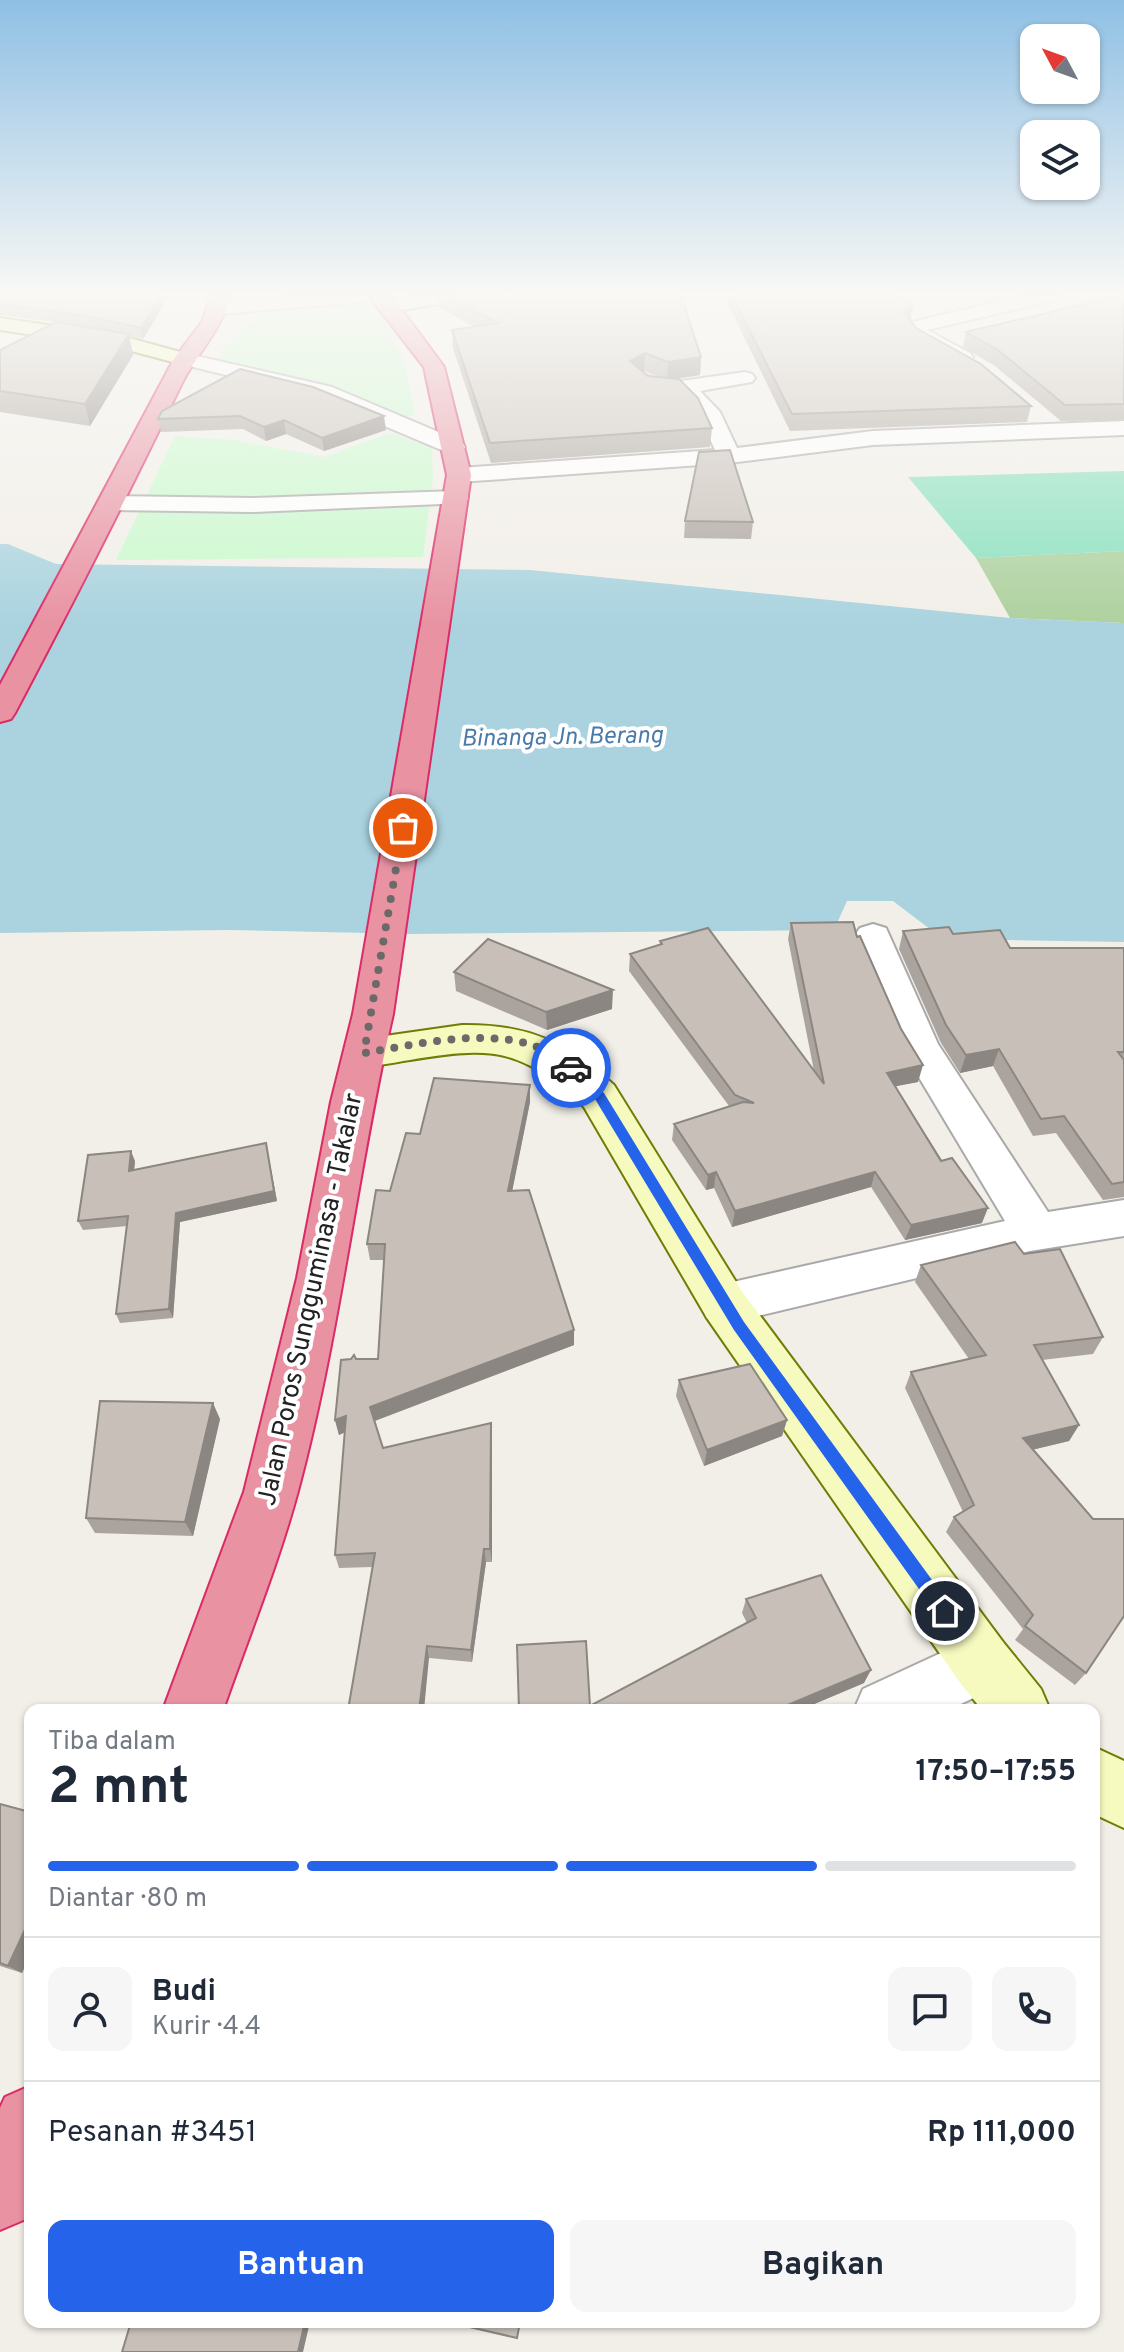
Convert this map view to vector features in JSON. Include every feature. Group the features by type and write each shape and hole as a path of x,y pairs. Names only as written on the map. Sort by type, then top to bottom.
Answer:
{"highway":[{"path":"0,713 160,406"},
{"name":"Jalan Poros Sungguminasa - Takalar","path":"195,1704 271,1492 320,1278 368,1034 458,486 454,447 444,406"},
{"path":"0,2193 24,2136"}],"main road":[{"path":"368,1034 442,1041 490,1038 523,1042 548,1052 576,1071 599,1096 633,1148 724,1304 976,1667 1014,1704"},
{"path":"1100,1782 1124,1797"}],"street":[{"path":"357,406 454,447"},
{"path":"703,406 709,412 729,456"},
{"path":"1030,409 1052,428"},
{"path":"111,503 277,505 873,438 1052,428 1124,428"},
{"path":"873,936 881,966 923,1052 1025,1211 1030,1233"},
{"path":"724,1304 1030,1233 1124,1218"},
{"path":"900,1702 976,1667"}],"green space":[{"path":"375,406 413,406 415,416 400,416"},
{"path":"390,433 432,448 433,478 423,557 116,560 175,436 234,440 324,457"},
{"path":"1124,471 1124,551 976,558 908,477"},
{"path":"1124,551 1124,623 1010,618 976,558"}],"water":[{"name":"Binanga Jn. Berang","path":"0,544 8,544 56,564 530,570 1010,618 1124,623 1124,942 943,939 893,901 847,901 834,930 413,934 228,930 0,933"}],"building":[{"path":"172,406 359,406 384,416 322,438 284,420 264,427 240,416 158,419 162,411"},
{"path":"477,406 702,406 712,428 490,443"},
{"path":"788,406 1031,406 792,414"},
{"path":"730,450 753,522 685,521 699,452"},
{"path":"853,922 857,937 860,936 901,1029 923,1065 887,1073 941,1161 952,1158 988,1208 911,1225 875,1172 735,1211 716,1172 708,1175 674,1124 743,1102 754,1103 735,1095 630,954 662,944 660,941 708,928 824,1084 791,923"},
{"path":"949,927 953,934 1000,930 1010,948 1124,948 1124,1052 1118,1052 1124,1060 1124,1182 1112,1184 1064,1116 1041,1119 999,1049 966,1055 946,1025 903,931"},
{"path":"488,939 613,990 546,1012 454,972"},
{"path":"434,1078 530,1085 508,1191 529,1190 574,1330 370,1407 383,1448 491,1423 490,1549 484,1549 471,1650 427,1646 420,1704 349,1704 375,1553 335,1555 346,1416 335,1420 341,1360 351,1359 354,1355 356,1359 378,1359 385,1244 367,1244 376,1190 390,1191 406,1133 420,1134"},
{"path":"266,1143 274,1191 176,1213 169,1309 116,1314 128,1216 78,1221 88,1155 131,1151 129,1171"},
{"path":"1015,1242 1024,1254 1060,1249 1103,1337 1034,1345 1079,1425 1023,1438 1093,1519 1124,1519 1124,1616 1086,1673 1025,1626 1033,1615 954,1517 974,1505 911,1372 986,1355 921,1265"},
{"path":"750,1364 787,1420 707,1450 679,1380"},
{"path":"100,1401 213,1403 185,1522 86,1518"},
{"path":"821,1575 871,1670 790,1704 594,1704 756,1618 746,1599"},
{"path":"586,1641 590,1704 519,1704 517,1645"},
{"path":"0,1804 24,1810 24,1932 8,1966 0,1963"},
{"path":"129,2328 304,2328 298,2352 122,2352"},
{"path":"474,2328 519,2328 517,2338"}],"way so far":[{"path":"403,828 364,1053 442,1041 490,1038 523,1042 548,1052 571,1068"}],"route":[{"path":"571,1068 599,1096 724,1304 768,1369 945,1611"}]}
